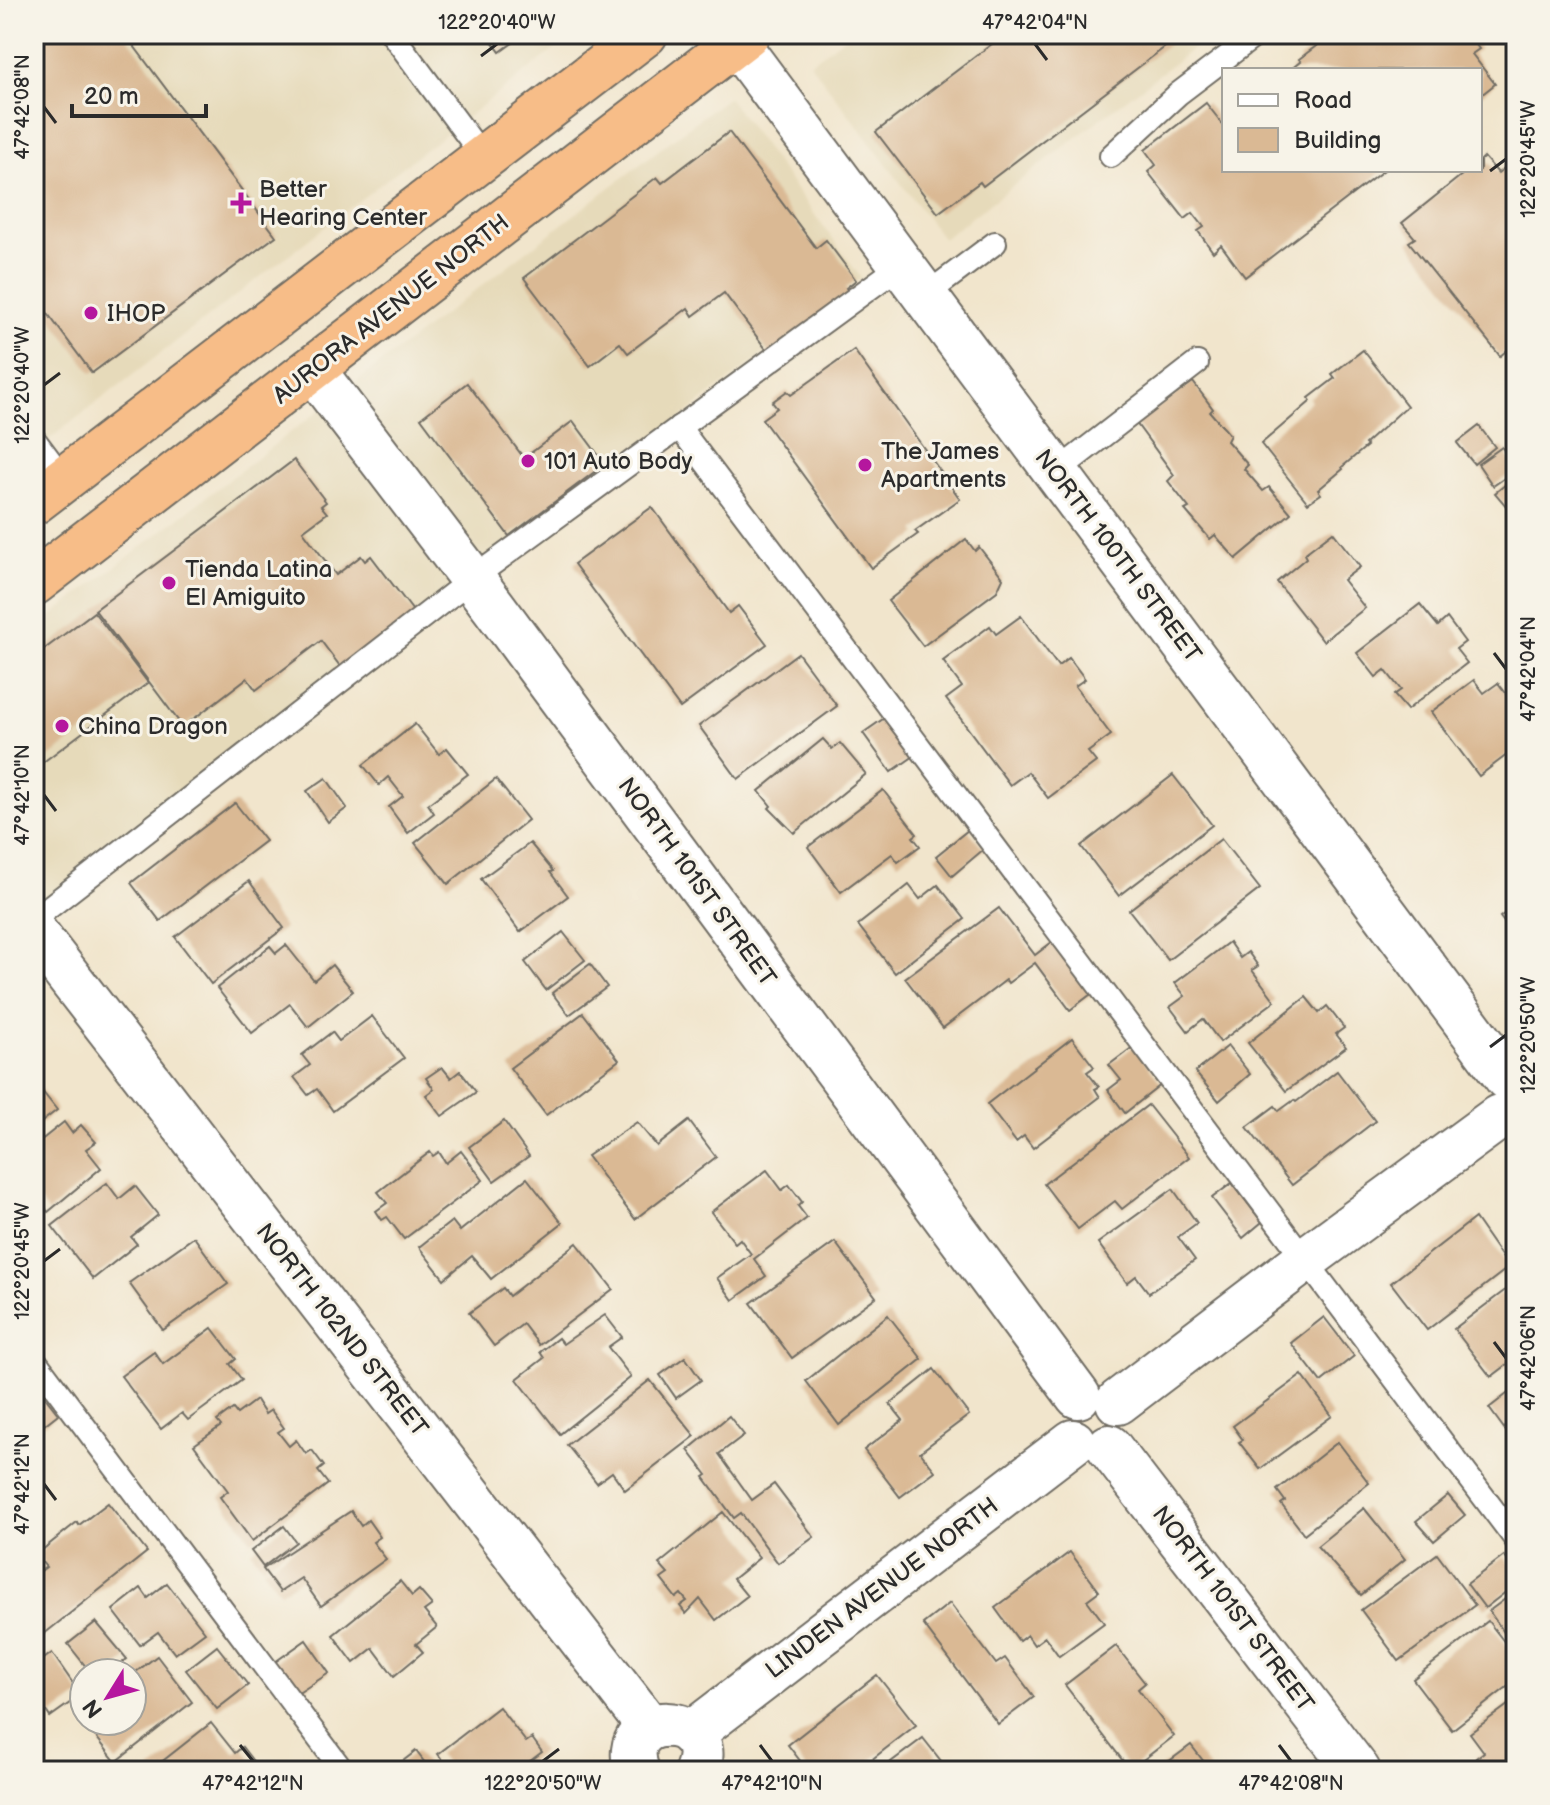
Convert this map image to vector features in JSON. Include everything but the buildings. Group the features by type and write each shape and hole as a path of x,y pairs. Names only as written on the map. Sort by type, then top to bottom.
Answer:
{"highway":[{"path":"49,491 645,34"},
{"name":"AURORA AVENUE NORTH","path":"34,583 313,370 738,37"}],"street":[{"name":"NORTH 100TH STREET","path":"738,37 912,281 1510,1100"},
{"name":"NORTH 101ST STREET","path":"313,370 1098,1399"},
{"name":"NORTH 102ND STREET","path":"34,932 679,1744"},
{"path":"1091,1444 1067,1433 1066,1413 1070,1403 1098,1399 1306,1259 1510,1100"},
{"name":"NORTH 101ST STREET","path":"1091,1444 1358,1771"},
{"name":"LINDEN AVENUE NORTH","path":"679,1744 1091,1444"},
{"path":"637,1771 635,1745 642,1735 679,1744"}],"lane":[{"path":"392,34 484,158"},
{"path":"1111,156 1178,94 1257,34"},
{"path":"34,919 473,578 679,427 912,281 995,243"},
{"path":"1055,473 1197,363"},
{"path":"679,427 1516,1540"},
{"path":"34,439 49,491"},
{"path":"34,1359 343,1771"}],"shaded area":[{"path":"34,34 575,34 34,451"},
{"path":"849,34 1212,34 943,239 810,63"},
{"path":"728,97 861,278 34,919 34,629"}],"place":[{"name":"Better Hearing Center","path":"241,203"},
{"name":"IHOP","path":"91,313"},
{"name":"101 Auto Body","path":"528,461"},
{"name":"The James Apartments","path":"865,465"},
{"name":"Tienda Latina El Amiguito","path":"169,583"},
{"name":"China Dragon","path":"62,726"}]}
